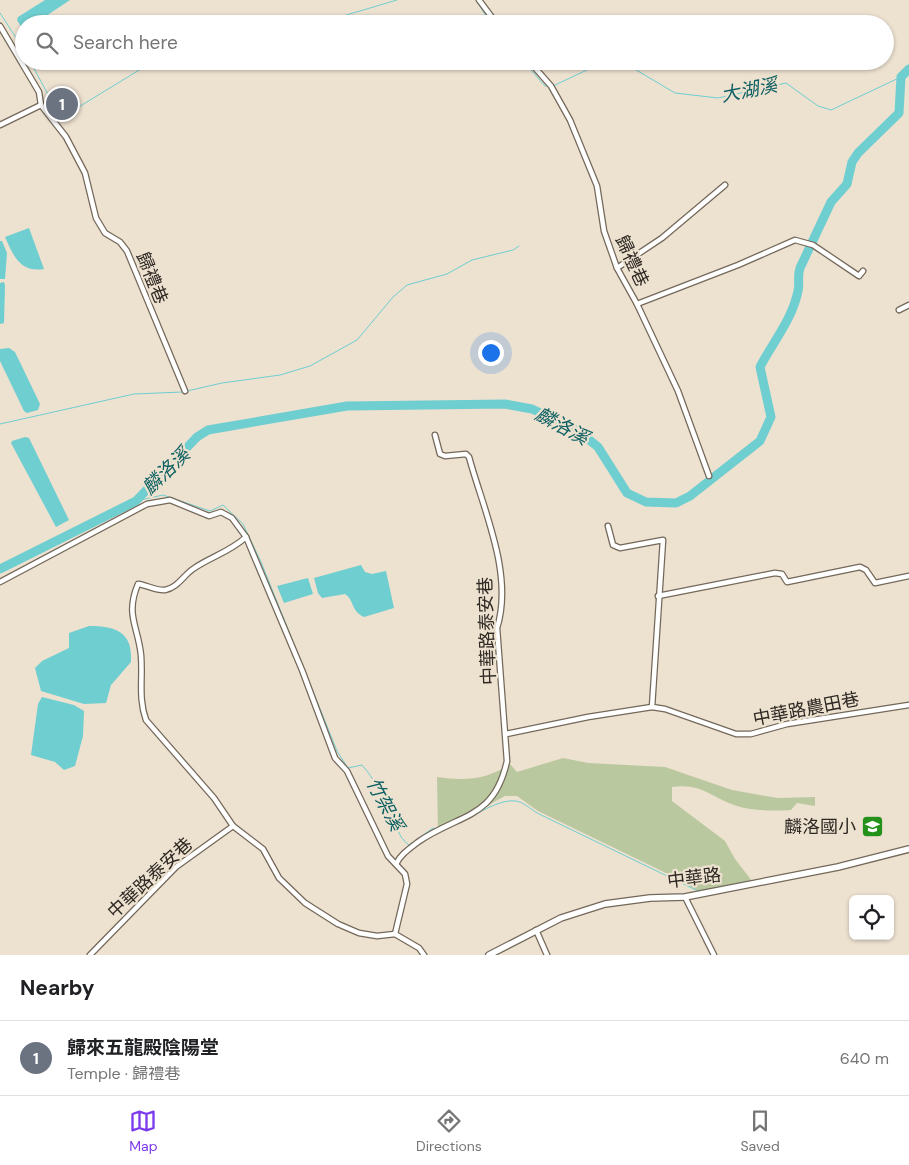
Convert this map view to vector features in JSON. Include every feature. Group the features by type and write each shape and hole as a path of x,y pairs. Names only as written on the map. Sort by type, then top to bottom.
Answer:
{"street":[{"path":"479,0 490,15"},
{"name":"歸禮巷","path":"0,26 15,51"},
{"name":"歸禮巷","path":"26,70 39,92 41,105 66,137 85,173 96,218 105,233 120,242 127,251 185,391"},
{"name":"歸禮巷","path":"537,70 551,86 570,120 597,186 604,231 617,268 638,304 664,365 678,391 709,476"},
{"path":"0,125 41,105"},
{"path":"617,268 662,238 724,185"},
{"path":"638,304 738,265 795,240 813,245 859,276 863,271"},
{"path":"899,310 909,305"},
{"name":"中華路泰安巷","path":"396,864 404,852 438,830 483,808 490,801 504,774 507,761 497,628 502,612 496,546 470,457 466,454 445,456 440,454 435,435"},
{"path":"0,582 147,504 170,500 208,516 221,512 232,518 246,537 302,670 335,758 347,771 388,856 405,874 407,884 395,934"},
{"path":"608,526 613,544 620,548 663,540 652,707"},
{"path":"246,537 236,547 192,570 182,580 167,589 157,590 148,585 138,584 132,598 133,628 140,654 141,706 146,720 214,798 233,826 263,849 279,878 305,903 338,924 358,933 377,936 395,934 419,948 424,955"},
{"path":"658,596 775,573 782,574 788,582 860,567 866,570 875,583 909,576"},
{"name":"中華路農田巷","path":"506,734 588,717 652,707 665,709 736,734 751,734 787,724 909,706"},
{"name":"中華路泰安巷","path":"90,955 176,867 233,826"},
{"name":"中華路","path":"489,955 561,918 605,904 650,898 685,897 838,867 909,850"},
{"path":"685,897 714,955"},
{"path":"536,930 547,955"}],"green space":[{"path":"563,758 588,763 665,767 732,790 777,798 815,797 815,806 797,803 791,810 750,809 728,803 692,787 672,787 672,801 725,841 735,859 752,881 700,892 668,874 538,811 517,796 505,796 438,833 437,777 475,778 493,773 510,764 517,772"}],"water":[{"path":"45,0 70,0 48,15 21,15"},
{"path":"29,228 44,269 36,270 29,268 18,261 5,237"},
{"path":"0,241 2,241 7,253 5,279 0,279"},
{"path":"4,282 4,323 0,324 0,283"},
{"path":"9,348 15,352 40,404 38,410 27,413 24,411 0,361 0,349"},
{"path":"25,437 29,438 69,520 56,527 11,443"},
{"path":"361,565 365,572 372,574 386,571 394,608 364,617 354,608 345,594 322,598 318,593 314,578"},
{"path":"308,578 313,594 284,603 277,586"},
{"path":"89,626 115,629 126,637 131,652 131,662 111,685 106,703 84,704 41,691 35,668 42,661 69,648 69,633"},
{"path":"42,697 74,705 84,711 83,736 75,766 64,770 55,762 31,755 38,704"}],"waterway":[{"name":"大湖溪","path":"346,15 397,0"},
{"name":"大湖溪","path":"476,0 485,15"},
{"name":"大湖溪","path":"0,13 15,36"},
{"name":"麟洛溪","path":"0,569 136,501 197,437 208,430 347,406 505,404 532,409 577,430 598,447 627,493 646,502 676,503 690,496 760,441 771,417 760,367 791,312 798,291 800,268 831,202 847,184 852,162 858,153 899,113 901,77 909,69"},
{"name":"大湖溪","path":"35,70 58,113 64,116 139,70"},
{"name":"大湖溪","path":"531,70 545,86 549,86"},
{"name":"大湖溪","path":"553,86 587,70"},
{"name":"大湖溪","path":"636,70 675,93 718,98 786,83 818,106 831,110 901,77"},
{"path":"187,391 222,383 280,375 310,366 357,340 393,297 407,285 447,274 472,260 513,250 519,246"},
{"path":"0,424 134,394 183,392"},
{"name":"竹架溪","path":"136,501 163,495 210,511 223,505 243,524 261,562 337,751 348,768 362,765 366,770 381,794 400,834 409,845 433,828 441,832 462,821"},
{"name":"竹架溪","path":"472,816 499,803 519,802 537,813 698,891"}],"place":[{"name":"歸來五龍殿陰陽堂","path":"62,104"},
{"name":"麟洛國小","path":"872,827"}]}
